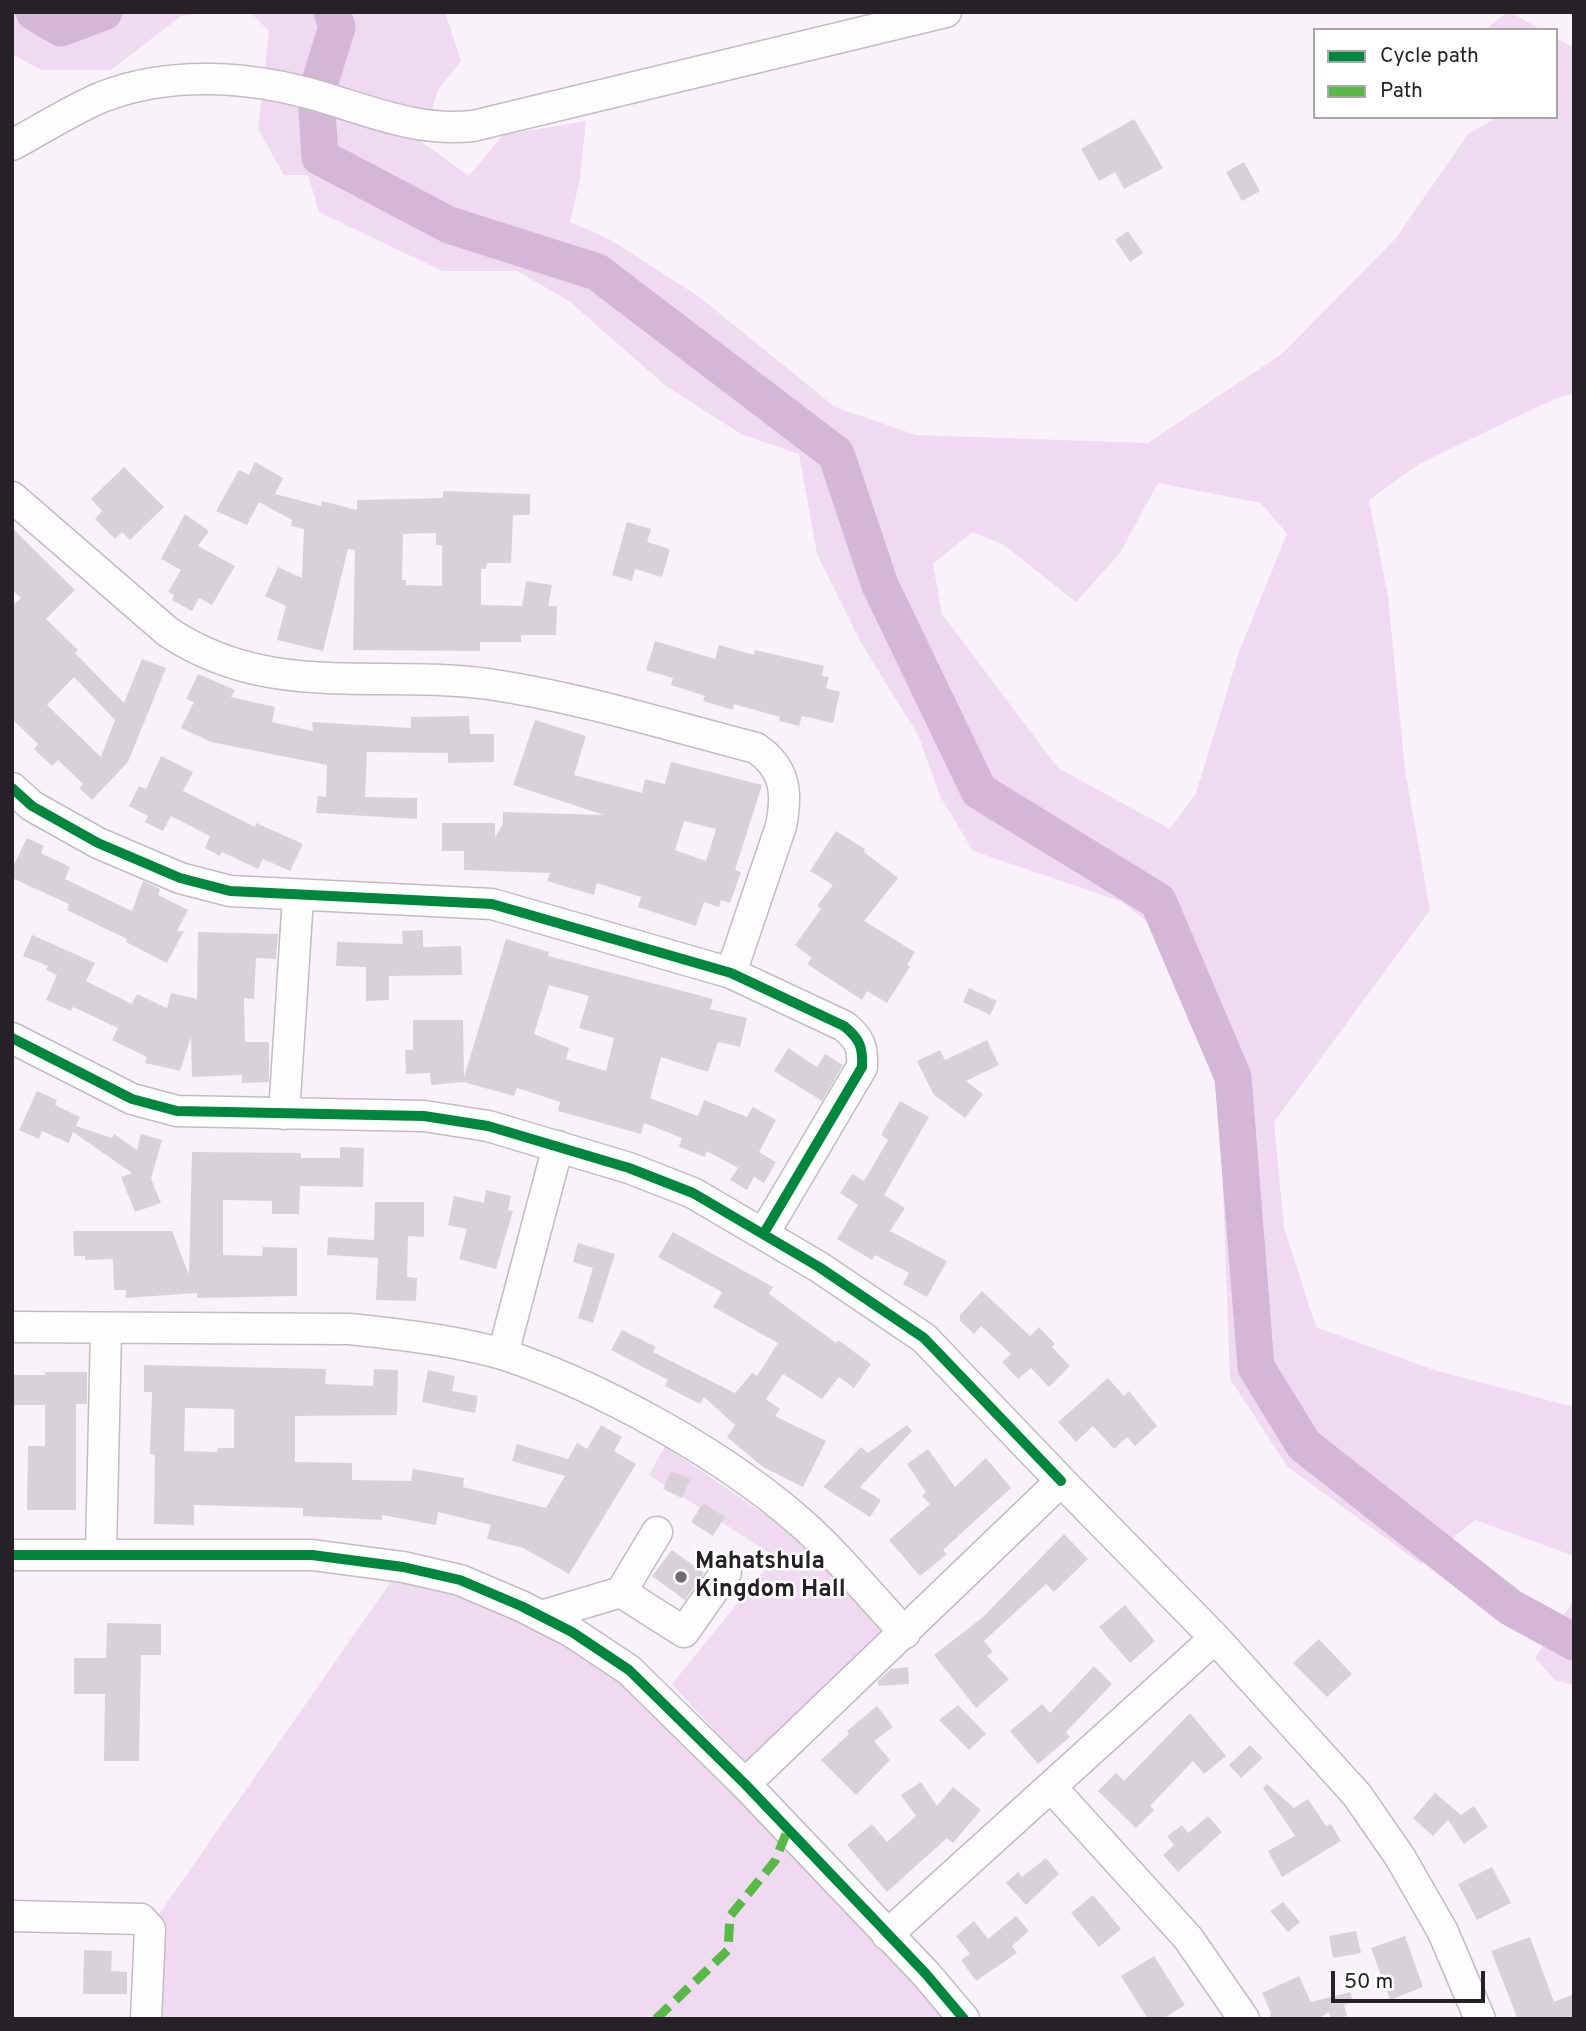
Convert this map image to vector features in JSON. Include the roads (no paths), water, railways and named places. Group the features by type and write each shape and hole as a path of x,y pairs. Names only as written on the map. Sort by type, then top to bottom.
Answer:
{"street":[{"path":"12,145 101,98 141,85 184,78 272,86 316,95 414,125 447,129 472,126 946,12"},
{"path":"12,497 168,632 190,647 235,665 284,675 484,684 528,691 756,748 772,759 783,777 786,802 781,826 732,973"},
{"path":"12,788 32,806 98,842 180,878 230,891 298,897 492,904 732,973 844,1027 859,1039 863,1052 862,1067 765,1233"},
{"path":"284,1114 298,897"},
{"path":"16,1049 132,1099 177,1111 424,1116 488,1126 558,1146 629,1168 693,1193 765,1233 879,1305 924,1338 1215,1638 1357,1795 1400,1857 1443,1932 1480,2019"},
{"path":"503,1354 558,1146"},
{"path":"12,1327 106,1330 349,1329 391,1333 503,1354 613,1400 666,1429 742,1478 800,1522 905,1633"},
{"path":"101,1553 106,1330"},
{"path":"745,1784 1061,1481"},
{"path":"541,1616 621,1592 657,1532"},
{"path":"12,1555 312,1555 403,1567 460,1580 541,1616 572,1632 629,1670 745,1784 964,2019"},
{"path":"621,1592 684,1632 726,1572"},
{"path":"887,1935 1215,1638"},
{"path":"1052,1788 1188,1938 1244,2019"},
{"path":"12,1916 141,1919 150,1929 146,2019"}],"waterway":[{"path":"34,12 61,28 104,12"},
{"path":"332,12 337,27 316,95 320,157 449,225 597,272 836,454 880,585 979,791 1158,901 1233,1077 1256,1367 1304,1445 1510,1607 1574,1642"}],"place":[{"name":"Mahatshula Kingdom Hall","path":"681,1577"}]}
